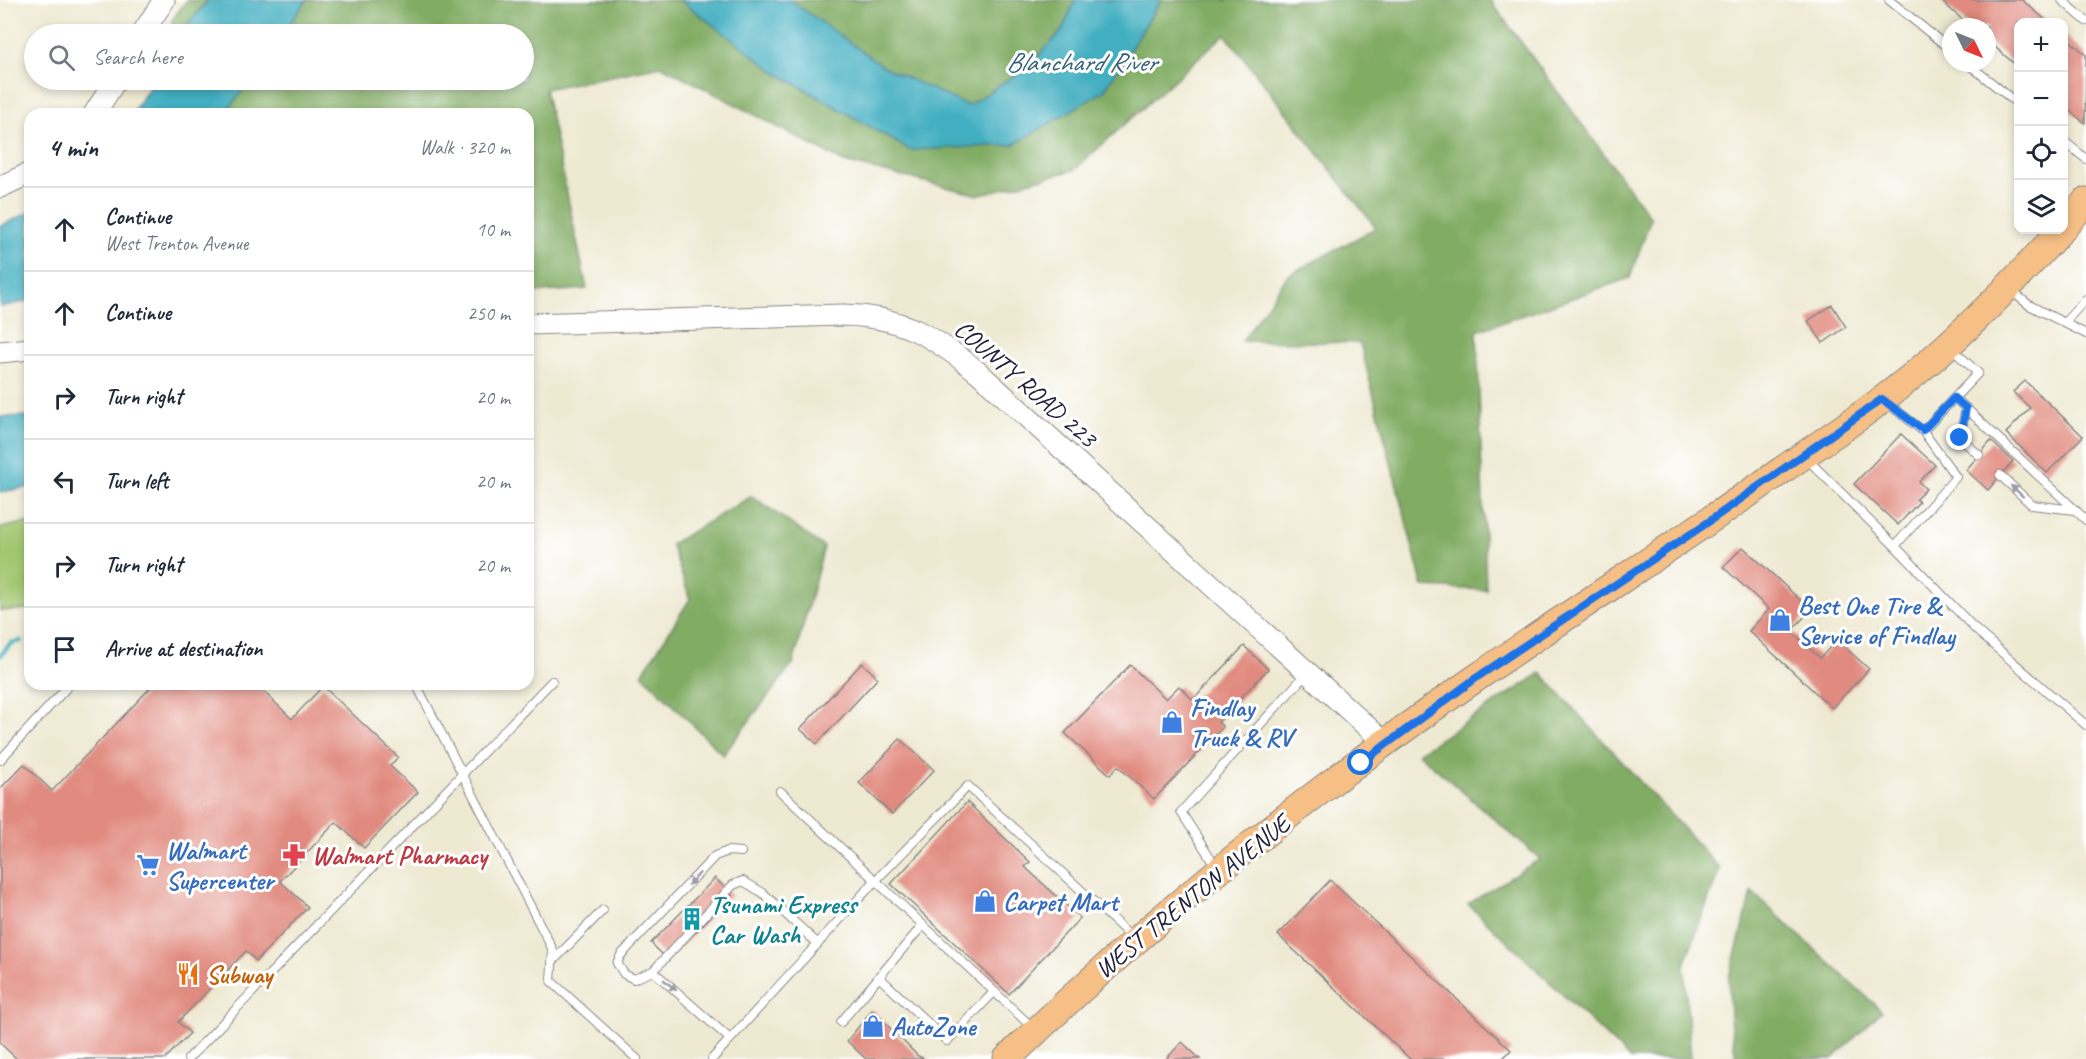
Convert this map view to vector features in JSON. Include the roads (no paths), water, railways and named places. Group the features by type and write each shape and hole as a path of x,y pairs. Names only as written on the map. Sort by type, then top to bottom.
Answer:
{"main road":[{"name":"WEST TRENTON AVENUE","path":"2068,221 2086,201"},
{"name":"WEST TRENTON AVENUE","path":"1007,1059 1081,987 1135,940 1219,871 1386,744 1476,678 1882,399 1948,345 2008,288 2057,234"}],"street":[{"path":"148,24 164,0"},
{"path":"98,108 110,90"},
{"path":"0,187 24,176"},
{"name":"COUNTY ROAD 223","path":"534,324 843,315 878,316 911,327 952,351 980,373 1386,744"},
{"path":"0,352 24,350"}],"lane":[{"path":"1889,0 1942,43"},
{"path":"2062,0 2086,21"},
{"path":"1978,72 2014,100"},
{"path":"2068,144 2086,159"},
{"path":"2008,288 2029,305 2086,334"},
{"path":"2065,322 2086,299"},
{"path":"1923,430 1978,373 1948,345"},
{"path":"1954,398 2086,520"},
{"path":"1882,399 1923,430 1956,477 1894,546"},
{"path":"1966,408 1960,438 1978,455"},
{"path":"1803,455 1977,631 2086,724"},
{"path":"2000,476 2032,504 2076,510"},
{"path":"1219,871 1180,812 1308,673"},
{"path":"188,1059 552,681"},
{"path":"0,760 64,690"},
{"path":"419,690 553,950 551,981 637,1059"},
{"path":"712,1059 875,881 968,786 1135,940"},
{"path":"780,791 1036,1031"},
{"path":"741,852 728,851 715,856 621,955 617,963 624,974 634,979 653,971 733,885 743,881 758,888 818,944"},
{"path":"552,962 603,910"},
{"path":"841,1022 922,926"},
{"path":"653,971 730,1039"},
{"path":"879,976 947,1041 993,992"}],"water":[{"path":"208,0 307,0 289,24 189,24"},
{"name":"Blanchard River","path":"680,0 790,0 886,68 968,106 1026,68 1062,31 1075,0 1161,0 1104,91 1013,145 910,150 777,73"},
{"path":"148,90 243,90 229,108 136,108"},
{"path":"24,215 24,302 0,307 0,226"},
{"path":"24,416 24,488 0,492 0,417"}],"waterway":[{"path":"0,656 11,643 21,641"}],"place":[{"name":"Best One Tire & Service of Findlay","path":"1780,620"},
{"name":"Findlay Truck & RV","path":"1172,722"},
{"name":"Walmart Pharmacy","path":"294,855"},
{"name":"Walmart Supercenter","path":"148,865"},
{"name":"Carpet Mart","path":"985,901"},
{"name":"Tsunami Express Car Wash","path":"692,919"},
{"name":"Subway","path":"188,974"},
{"name":"AutoZone","path":"873,1026"}]}
